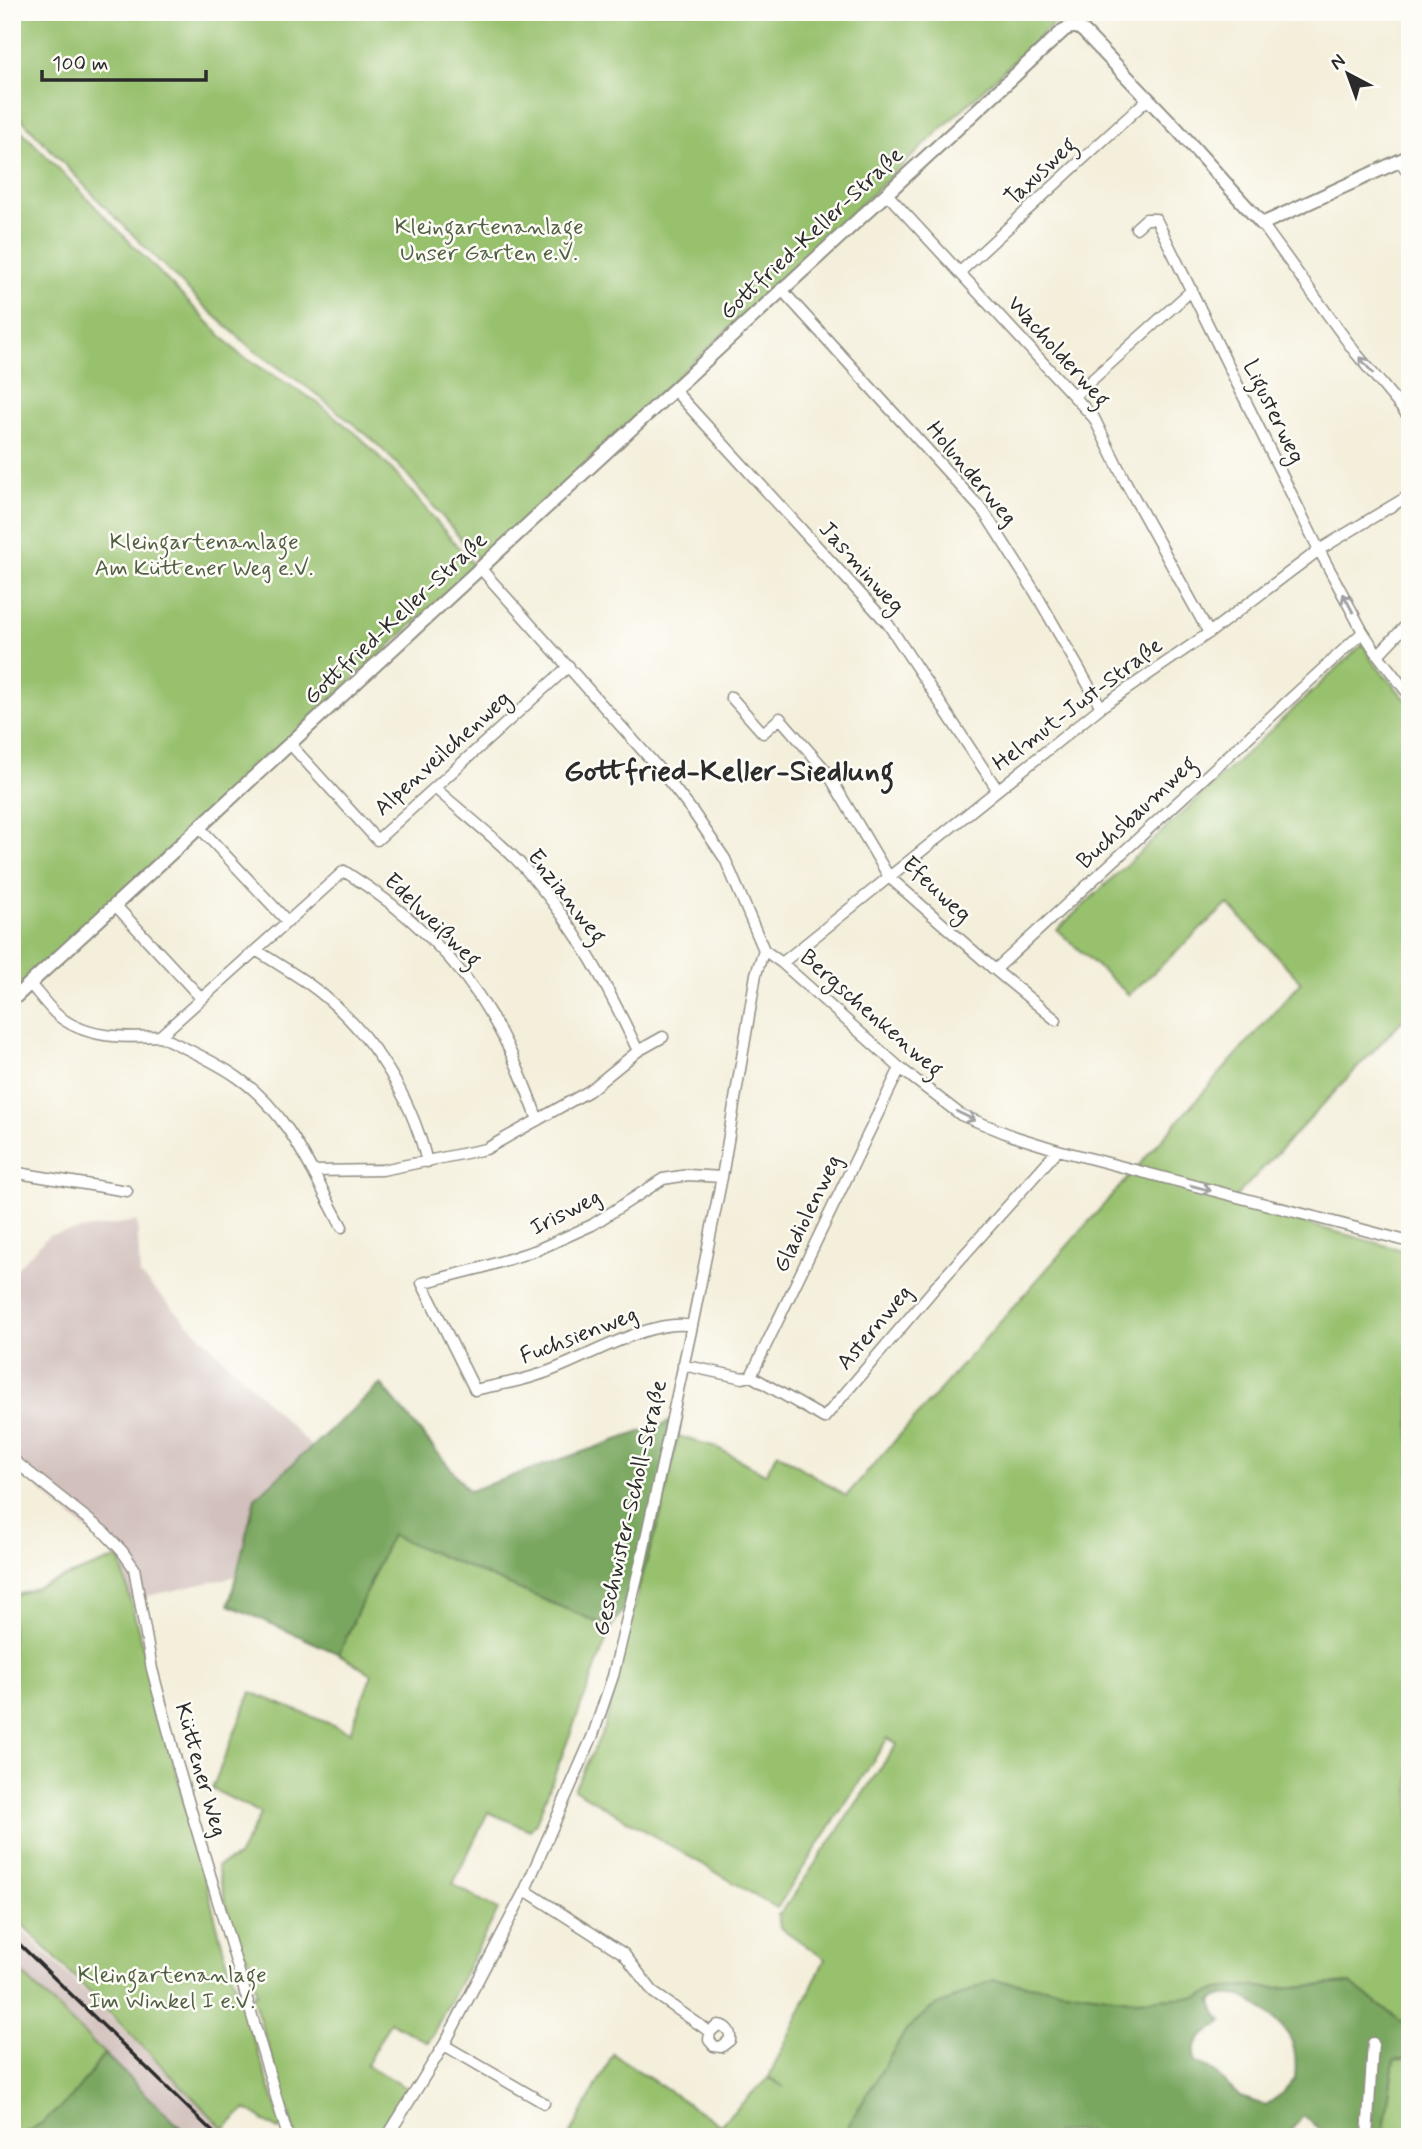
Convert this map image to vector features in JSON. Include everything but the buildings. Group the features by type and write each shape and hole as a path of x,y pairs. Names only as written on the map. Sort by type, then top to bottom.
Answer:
{"street":[{"name":"Gottfried-Keller-Straße","path":"12,1000 781,289 1053,40 1072,26 1079,27 1087,34 1262,224 1355,352 1410,418"},
{"name":"Taxusweg","path":"960,272 1149,99"},
{"path":"1262,224 1405,158 1410,177"},
{"name":"Wacholderweg","path":"887,194 1094,418 1125,481 1209,633"},
{"name":"Ligusterweg","path":"1136,228 1146,219 1156,219 1319,550 1363,632 1410,696"},
{"name":"Holunderweg","path":"781,289 984,512 1035,592 1101,707"},
{"path":"1074,396 1192,290"},
{"name":"Jasminweg","path":"674,390 888,624 998,789"},
{"name":"Helmut-Just-Straße","path":"782,963 1101,707 1209,633 1319,550 1410,495"},
{"name":"Bergschenkenweg","path":"481,569 660,770 693,812 725,859 764,950 900,1068 961,1115 1013,1136 1058,1150 1410,1242"},
{"path":"1378,655 1410,621"},
{"name":"Buchsbaumweg","path":"995,970 1363,632"},
{"name":"Alpenveilchenweg","path":"290,744 377,841 569,666"},
{"name":"Efeuweg","path":"731,696 763,733 780,718 827,772 889,877 995,970"},
{"name":"Enzianweg","path":"435,788 532,876 577,935 617,1005 638,1051"},
{"path":"160,1036 288,922 200,828"},
{"name":"Edelweißweg","path":"288,922 344,871 384,896 450,958 474,989 493,1017 538,1120"},
{"path":"116,906 202,999"},
{"path":"256,950 308,983 354,1025 378,1053 399,1088 422,1139 427,1162"},
{"name":"Geschwister-Scholl-Straße","path":"387,2137 444,2045 525,1890 593,1735 612,1676 641,1561 692,1326 722,1177 756,974 764,950"},
{"path":"995,970 1056,1020"},
{"path":"30,984 56,1014 84,1029 108,1037 160,1036 236,1076 267,1102 290,1131 342,1227"},
{"path":"314,1171 382,1170 486,1149 589,1091 638,1051 663,1037"},
{"name":"Gladiolenweg","path":"751,1376 900,1068"},
{"name":"Asternweg","path":"683,1365 743,1378 751,1376 824,1418 1058,1150"},
{"path":"12,1172 127,1191"},
{"name":"Irisweg","path":"422,1283 537,1250 592,1225 663,1179 688,1175 722,1177"},
{"name":"Fuchsienweg","path":"422,1283 475,1390 539,1375 652,1329 684,1324 692,1326"},
{"name":"Küttener Weg","path":"12,1459 104,1532 134,1568 152,1669 176,1760 288,2137"},
{"path":"525,1890 624,1954 654,1993 709,2032"},
{"path":"1367,2137 1373,2043"},
{"path":"444,2045 544,2103"}],"shaded area":[{"path":"137,1221 140,1275 311,1446 255,1498 234,1577 130,1600 119,1557 48,1497 12,1462 12,1273 49,1235"},
{"path":"12,1920 232,2137 190,2137 12,1964"}],"green space":[{"name":"Kleingartenanlage Unser Garten e.V.","path":"12,12 1066,12 480,562 405,472 373,440 311,390 251,348 203,305 12,109"},
{"name":"Kleingartenanlage Am Küttener Weg e.V.","path":"12,121 239,354 314,400 359,436 398,476 475,567 12,994"},
{"path":"1363,644 1373,662 1410,704 1410,1012 1230,1203 1410,1252 1410,2028 1350,1983 1277,1988 1245,1986 1219,1989 1198,1997 1136,2000 993,1980 906,2030 850,2127 850,2137 569,2137 613,2054 720,2125 768,2078 784,2087 769,2077 825,1959 780,1927 778,1914 782,1912 897,1744 888,1738 777,1908 574,1789 604,1729 640,1583 661,1514 678,1436 716,1447 765,1474 778,1453 846,1496 1301,982 1228,904 1129,995 1057,930"},
{"path":"381,1384 469,1491 681,1418 661,1514 640,1583 611,1628 391,1535 339,1654 229,1605 255,1498"},
{"path":"391,1535 611,1628 536,1823 530,1830 488,1812 453,1884 498,1910 428,2043 390,2022 366,2065 407,2088 376,2137 296,2137 252,1995 257,1994 248,1959 232,1931 217,1866 238,1857 261,1813 212,1789 251,1692 350,1732 372,1674 339,1654"},
{"name":"Kleingartenanlage Im Winkel I e.V.","path":"119,1557 224,1951 283,2127 278,2130 246,2109 224,2129 12,1914 12,1597"},
{"path":"12,1964 113,2062 103,2055 61,2108 35,2127 12,2137"},
{"path":"993,1980 1136,2000 1198,1997 1219,1989 1245,1986 1278,1988 1350,1983 1410,2028 1410,2058 1394,2060 1383,2137 1331,2137 1303,2116 1285,2137 1100,2137 1086,2131 1055,2133 1052,2137 850,2137 848,2126 906,2030 930,2009","holes":["1237,1995 1249,2000 1275,2019 1287,2033 1294,2049 1295,2079 1283,2093 1266,2105 1240,2097 1210,2068 1194,2062 1198,2041 1223,2021 1215,2013 1212,2001 1220,1996"]},
{"path":"104,2055 190,2137 18,2137 42,2123 72,2097"},
{"path":"1410,2058 1410,2137 1383,2137 1394,2059"}],"railway":[{"path":"12,1937 218,2137"}],"district":[{"name":"Gottfried-Keller-Siedlung","path":"729,771"}]}
